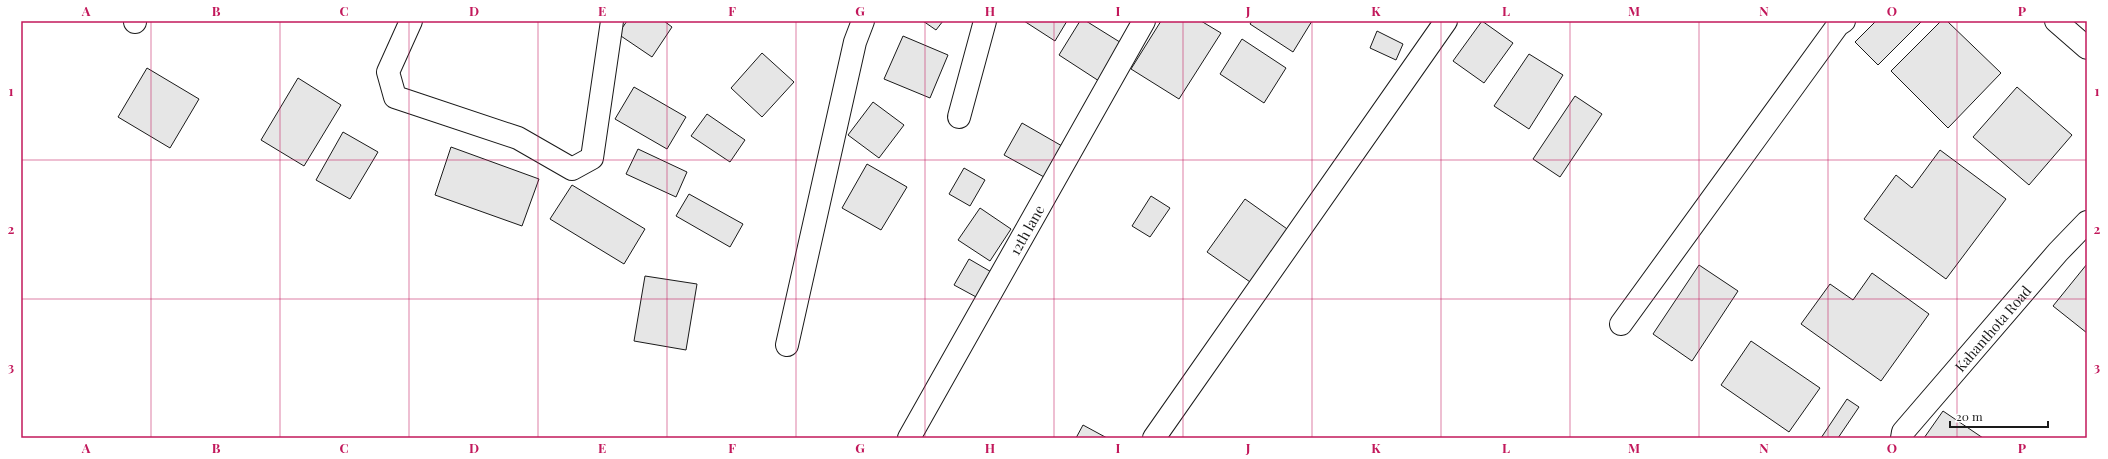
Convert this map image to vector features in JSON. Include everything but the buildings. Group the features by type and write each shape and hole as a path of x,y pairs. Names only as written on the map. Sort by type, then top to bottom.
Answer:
{"street":[{"path":"412,21 388,72 394,97 518,138 572,169 592,158 612,21"},
{"path":"787,346 855,42 863,21"},
{"path":"959,117 985,21"},
{"name":"12th lane","path":"909,438 1144,21"},
{"path":"1154,438 1446,21"},
{"path":"1621,324 1838,25 1844,21"},
{"path":"2056,21 2087,48"},
{"name":"Kahanthota Road","path":"1902,438 1903,432 2058,252 2087,222"}]}
